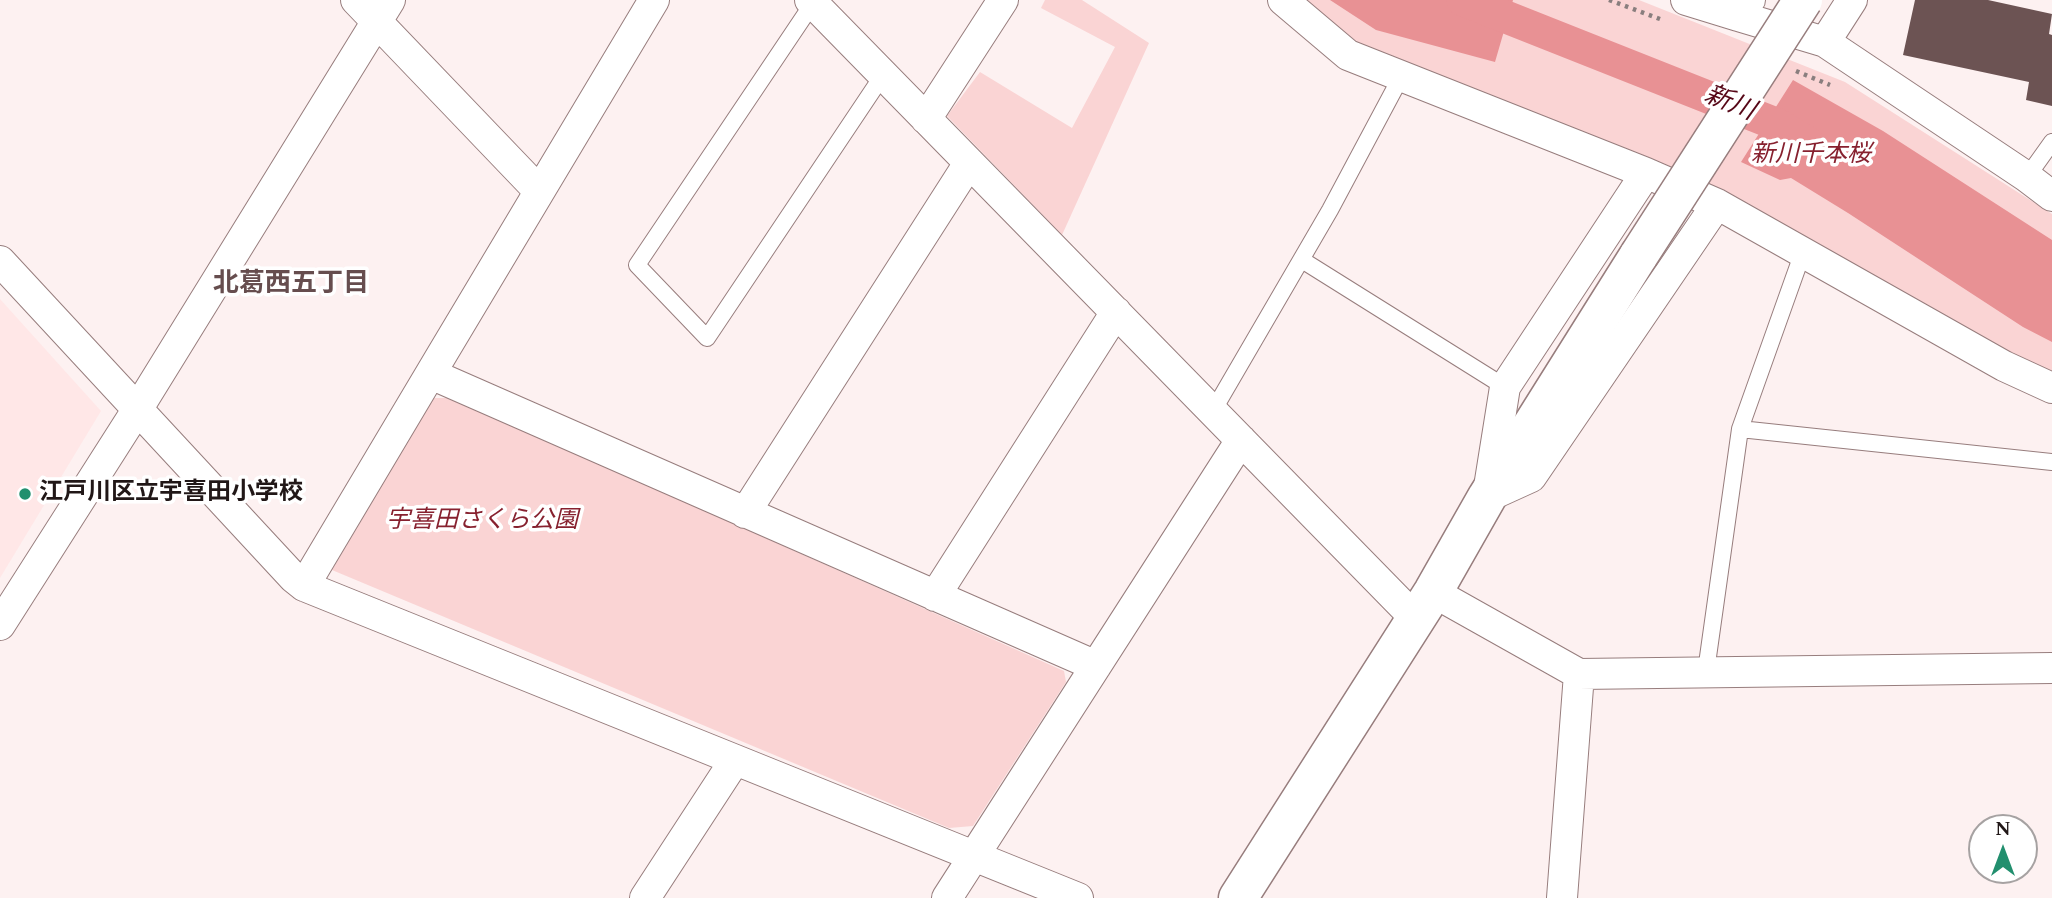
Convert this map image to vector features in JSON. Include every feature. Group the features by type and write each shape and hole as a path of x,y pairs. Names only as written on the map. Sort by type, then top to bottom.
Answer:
{"street":[{"path":"356,0 384,11 538,190"},
{"path":"304,586 538,190 654,0"},
{"path":"926,118 1003,0"},
{"path":"1283,0 1348,55 1646,173 1717,204 2004,366 2052,388"},
{"path":"1686,0 1732,7 1825,43 2052,196"},
{"path":"1238,898 1424,605 1487,497 1639,255 1803,0"},
{"path":"1825,43 1853,0"},
{"path":"811,2 1241,440 1424,605 1579,674 2052,668"},
{"path":"0,625 137,410 384,11"},
{"path":"746,513 970,163"},
{"path":"1487,497 1505,387 1646,173"},
{"path":"1487,497 1531,477 1717,204"},
{"path":"0,261 304,586 1078,898"},
{"path":"935,596 1116,312"},
{"path":"431,374 1096,667"},
{"path":"947,898 1241,440"},
{"path":"1562,898 1579,674"},
{"path":"645,898 735,760"}],"lane":[{"path":"811,2 637,265 707,338 883,75"},
{"path":"1213,411 1302,260 1402,75"},
{"path":"2027,177 2052,142"},
{"path":"1706,671 1740,429 1803,252"},
{"path":"1302,260 1505,387"},
{"path":"1740,429 2052,463"}],"path":[{"path":"1609,0 1661,19"},
{"path":"1790,69 1840,92"}],"shaded area":[{"path":"1330,0 1513,0 1495,62 1376,30"},
{"path":"1793,80 1883,131 2052,240 2052,342 2023,327 1791,178 1780,180 1741,162"},
{"name":"江戸川区立宇喜田小学校","path":"0,299 101,411 0,578"}],"green space":[{"path":"1045,0 1082,0 1149,43 1062,235 947,116 980,72 1072,128 1115,47 1041,8"},
{"name":"新川千本桜","path":"1296,0 1639,0 1845,82 2052,214 2052,375 1349,46"},
{"name":"宇喜田さくら公園","path":"433,398 452,398 1064,671 1066,682 973,826 949,828 332,570"}],"building":[{"path":"1915,0 1988,0 2052,14 2049,34 2052,35 2052,106 2026,100 2029,82 1903,55"}],"waterway":[{"name":"新川","path":"1463,0 1776,124 1808,143"}],"place":[{"name":"江戸川区立宇喜田小学校","path":"25,494"}],"district":[{"name":"北葛西五丁目","path":"291,286"}]}
